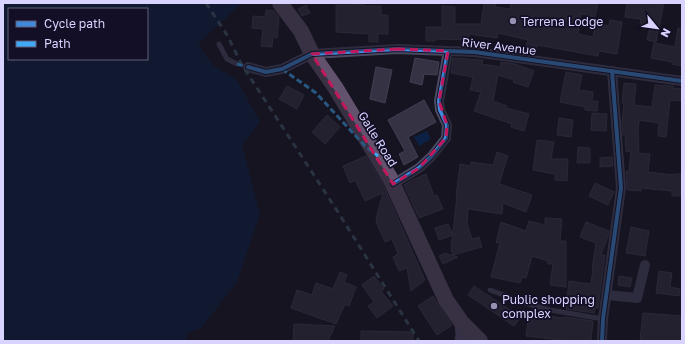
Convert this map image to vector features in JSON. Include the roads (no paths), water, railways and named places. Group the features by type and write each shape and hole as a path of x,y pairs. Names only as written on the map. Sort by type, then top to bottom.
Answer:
{"highway":[{"name":"Galle Road","path":"280,3 301,31 312,54 378,156 393,184 446,300 473,340"}],"street":[{"name":"River Avenue","path":"312,54 397,49 474,52 682,80"},
{"path":"393,184 418,168 431,157 446,138 447,125 440,110 439,101 448,51"},
{"path":"248,68 266,72 282,69 312,54"},
{"path":"602,341 603,319 621,188 612,71"},
{"path":"607,295 636,298 645,265"}],"lane":[{"path":"219,44 227,59 238,64"},
{"path":"490,290 528,304 550,310 603,319"}],"water":[{"path":"3,3 242,3 198,44 213,65 237,80 260,122 242,145 260,214 237,282 201,328 187,333 185,341 3,341"},
{"path":"427,131 431,139 419,146 414,137"}],"railway":[{"path":"206,3 227,35 242,65 336,209 419,341"}],"place":[{"name":"Terrena Lodge","path":"513,21"},
{"name":"Public shopping complex","path":"494,306"}]}
